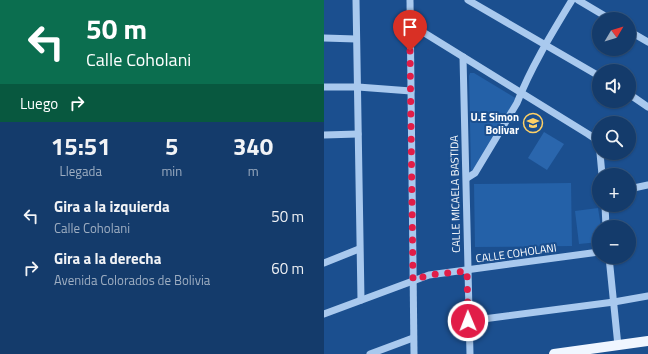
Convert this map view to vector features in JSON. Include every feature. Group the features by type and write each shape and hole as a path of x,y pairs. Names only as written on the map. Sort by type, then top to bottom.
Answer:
{"main road":[{"path":"554,354 648,341"}],"street":[{"path":"356,0 361,300"},
{"path":"410,0 414,354"},
{"path":"468,0 592,72"},
{"path":"467,178 475,173 517,103 520,93 545,45 572,0"},
{"path":"578,0 598,12"},
{"path":"410,24 592,137"},
{"path":"636,35 648,42"},
{"path":"324,38 356,39"},
{"name":"CALLE MICAELA BASTIDA","path":"464,57 468,321 470,354"},
{"path":"324,87 411,90"},
{"path":"636,99 648,107"},
{"path":"324,135 358,134"},
{"path":"636,188 648,185"},
{"path":"324,262 359,249"},
{"name":"CALLE COHOLANI","path":"324,314 429,275 592,253"},
{"path":"609,264 618,346"},
{"path":"468,321 614,302 648,296"},
{"path":"370,354 413,338"}],"shaded area":[{"path":"470,73 474,73 517,99 473,172 471,170"},
{"path":"571,183 572,246 475,247 474,184"},
{"path":"592,209 592,212 599,212 600,220 592,220 592,243 579,244 575,211"}],"building":[{"path":"544,132 564,144 547,170 528,158"}],"place":[{"name":"U.E Simon Bolivar","path":"533,123"}],"route":[{"path":"410,51 413,280 429,275 467,271 468,321"}]}
